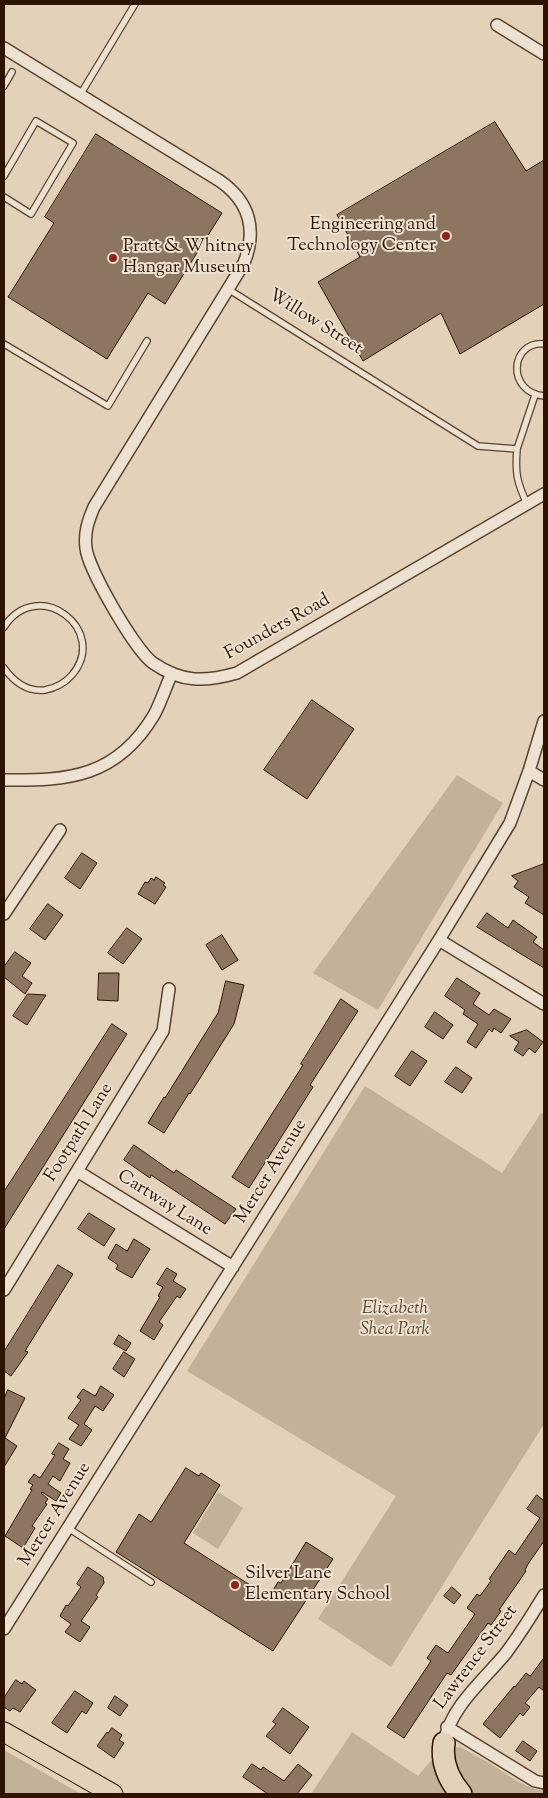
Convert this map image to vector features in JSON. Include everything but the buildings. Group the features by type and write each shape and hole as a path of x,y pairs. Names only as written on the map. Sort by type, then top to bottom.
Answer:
{"highway":[{"path":"445,1735 443,1757 451,1780 461,1794"}],"main road":[{"path":"4,1732 114,1794"}],"street":[{"path":"497,25 544,54"},
{"path":"4,48 220,181 238,196 246,209 250,224 249,250 244,264 228,289"},
{"name":"Founders Road","path":"228,289 94,507 85,534 86,550 90,564 132,638 153,662 172,673 204,680 237,673 527,504"},
{"path":"527,504 544,494"},
{"path":"4,780 69,778 98,769 114,759 140,734 154,714 172,673"},
{"name":"Mercer Avenue","path":"4,1629 439,940 510,822 529,771 544,721"},
{"path":"529,771 544,780"},
{"path":"4,914 60,830"},
{"path":"439,940 544,1004"},
{"name":"Footpath Lane","path":"4,1290 163,1031 170,989"},
{"name":"Cartway Lane","path":"77,1171 233,1267"},
{"name":"Lawrence Street","path":"445,1735 460,1707 518,1638 544,1595"},
{"path":"445,1735 535,1781 544,1783"}],"lane":[{"path":"80,95 135,4"},
{"path":"4,86 12,72"},
{"path":"4,176 36,121 73,143 31,214 4,197"},
{"name":"Willow Street","path":"228,289 478,446 517,449"},
{"path":"4,344 108,406 147,341"},
{"path":"544,344 532,346 526,350 517,363 518,379 522,386 536,395 544,396"},
{"path":"527,504 519,486 515,470 517,449 536,395"},
{"path":"4,627 19,611 31,606 44,606 56,609 67,615 75,624 80,635 82,647 81,659 76,670 58,686 46,690 36,690 22,686 12,679 4,668"},
{"path":"68,1528 151,1582"}],"green space":[{"path":"457,775 503,803 378,1010 313,973"},
{"name":"Elizabeth Shea Park","path":"365,1086 502,1173 541,1113 544,1115 544,1424 391,1667 318,1619 396,1496 187,1371"},
{"path":"218,1492 243,1508 218,1549 193,1533"},
{"path":"352,1732 418,1776 434,1757 453,1794 311,1794"},
{"path":"456,1747 460,1747 523,1784 544,1791 544,1794 471,1794 455,1775 452,1751"},
{"path":"4,1750 81,1794 4,1794"}],"place":[{"name":"Engineering and Technology Center","path":"446,236"},
{"name":"Pratt & Whitney Hangar Museum","path":"113,258"},
{"name":"Silver Lane Elementary School","path":"235,1585"}]}
